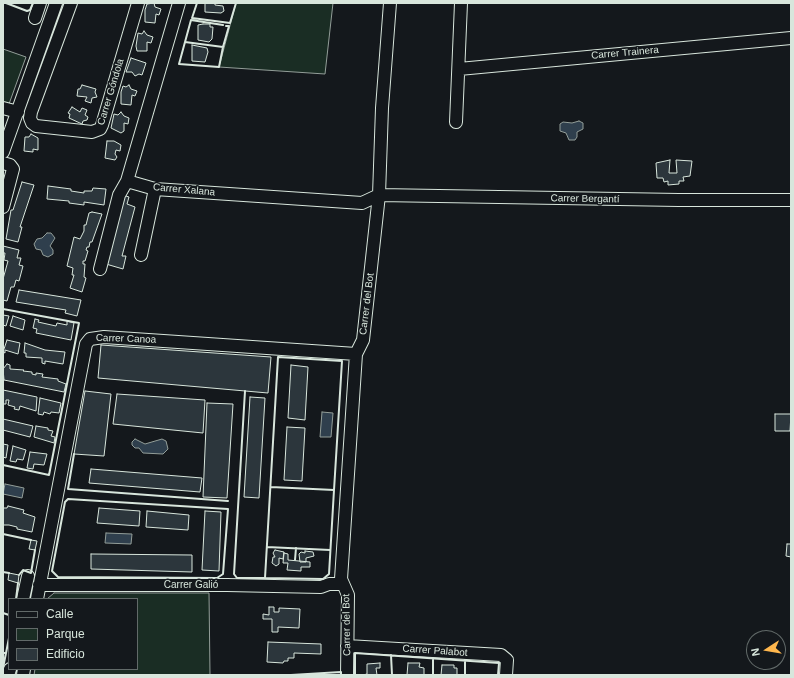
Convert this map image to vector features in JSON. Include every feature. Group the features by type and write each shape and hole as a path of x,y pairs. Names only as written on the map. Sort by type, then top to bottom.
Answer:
{"street":[{"path":"35,18 40,3"},
{"path":"3,152 56,3"},
{"name":"Carrer Góndola","path":"71,3 30,112 30,118 32,123 36,126 92,132 100,129 102,125 138,3"},
{"path":"100,269 119,195 127,182 179,3"},
{"name":"Carrer del Bot","path":"347,675 348,594 341,579 356,354 363,340 379,195 390,3"},
{"path":"456,122 461,3"},
{"name":"Carrer Trainera","path":"458,69 791,38"},
{"path":"3,108 18,112"},
{"path":"3,163 10,165 13,169 3,206"},
{"name":"Carrer Xalana","path":"127,182 156,190 362,203 379,195"},
{"path":"141,256 156,190"},
{"name":"Carrer Bergantí","path":"379,195 679,200 791,200"},
{"name":"Carrer Canoa","path":"37,598 86,344 90,339 104,337 356,354"},
{"path":"23,598 28,576"},
{"name":"Carrer Galió","path":"39,585 228,585 321,587 329,584 343,584"},
{"name":"Carrer Palabot","path":"347,646 501,656 507,660 506,675"}],"green space":[{"path":"236,3 333,3 325,74 219,67"},
{"path":"3,49 26,57 9,104 3,103"},
{"path":"54,593 209,593 210,675 34,675 35,670 138,670 138,598 48,598"}],"water":[{"path":"579,121 583,123 583,129 577,132 577,137 575,140 569,140 566,133 560,131 560,124 563,122 572,123"},
{"path":"47,233 51,233 55,238 50,246 53,250 53,254 48,257 43,255 41,250 36,249 34,244 37,239 42,238"},
{"path":"322,412 333,413 331,437 320,437"},
{"path":"135,439 145,444 162,439 166,441 168,449 163,454 143,453 139,448 135,448 132,445 132,442"},
{"path":"5,484 24,488 22,498 3,494"},
{"path":"106,533 132,534 131,544 105,543"}],"building":[{"path":"154,3 155,7 161,9 159,15 156,14 155,23 145,22 145,10 147,4"},
{"path":"205,3 215,3 215,5 223,6 224,11 221,13 205,12"},
{"path":"210,24 210,27 213,27 212,39 209,42 198,40 198,25"},
{"path":"144,31 147,35 153,37 151,43 147,42 147,51 137,51 136,46 138,33 142,34"},
{"path":"192,45 207,48 208,52 205,62 192,61"},
{"path":"131,58 146,63 142,75 139,74 135,76 132,72 126,72"},
{"path":"82,85 96,89 95,92 97,97 92,98 91,103 85,101 87,97 77,96 78,89 80,89"},
{"path":"129,85 131,89 137,91 135,96 132,95 131,105 121,104 121,92 123,86 126,87"},
{"path":"72,107 80,112 82,108 87,110 85,115 88,117 87,120 83,121 82,124 69,118 70,114 68,113"},
{"path":"121,112 124,116 129,118 128,124 124,123 124,131 121,133 111,128 114,114 118,115"},
{"path":"31,134 38,138 38,150 33,149 33,152 24,151 25,137 29,137"},
{"path":"107,141 114,141 121,145 120,151 116,150 115,154 117,157 115,160 105,158"},
{"path":"670,160 669,173 677,173 676,160 692,161 690,176 683,177 684,181 679,181 679,184 668,185 668,181 664,182 663,178 657,178 656,163"},
{"path":"22,182 34,185 20,227 22,227 18,242 6,239 11,210 13,210"},
{"path":"48,186 71,189 71,191 84,193 84,191 92,191 93,188 106,189 104,205 84,202 84,205 69,203 69,201 47,199"},
{"path":"123,195 129,197 127,204 135,207 122,256 126,256 123,269 106,264"},
{"path":"92,212 102,214 92,242 90,242 89,247 87,247 86,250 88,251 85,261 83,261 83,264 85,264 84,277 86,278 82,292 70,288 74,275 72,275 73,268 67,266 74,237 80,239 89,213"},
{"path":"3,246 19,250 17,258 21,258 19,265 23,266 19,281 16,280 14,287 11,287 7,301 3,300 3,279 8,261 4,260 5,253 3,253"},
{"path":"19,290 81,300 77,316 65,313 66,310 16,302"},
{"path":"3,315 9,316 6,326 3,325"},
{"path":"13,316 25,320 23,330 10,326"},
{"path":"35,319 39,320 38,322 56,326 57,323 67,325 67,321 74,323 71,340 36,333 37,329 33,328"},
{"path":"7,340 20,343 18,354 5,350 5,353 3,352"},
{"path":"25,343 45,350 65,352 63,364 45,361 45,364 42,363 42,358 26,357 26,353 24,353"},
{"path":"101,345 271,357 268,393 98,378"},
{"path":"7,364 10,365 10,369 24,370 23,371 32,372 32,374 36,375 36,373 43,374 42,377 58,379 58,381 66,384 64,392 4,380 3,369"},
{"path":"291,365 308,367 305,420 288,418"},
{"path":"3,390 37,397 36,411 20,406 19,410 14,409 15,407 8,405 9,400 6,400 6,404 3,404"},
{"path":"85,391 111,394 104,456 74,454"},
{"path":"117,394 205,400 203,433 113,424"},
{"path":"250,397 265,398 259,498 244,497"},
{"path":"40,398 61,403 59,413 51,412 50,414 44,412 43,415 38,414"},
{"path":"207,403 233,404 227,498 203,497"},
{"path":"775,414 791,414 790,431 775,431"},
{"path":"3,419 33,426 30,437 3,430"},
{"path":"36,426 48,428 48,430 53,431 51,436 55,437 54,443 34,437"},
{"path":"287,427 305,428 302,481 284,480"},
{"path":"3,444 8,445 6,458 3,457"},
{"path":"13,446 26,450 23,460 17,459 16,462 10,461"},
{"path":"30,452 47,454 44,465 34,464 33,469 27,468"},
{"path":"91,469 202,478 200,492 89,483"},
{"path":"8,506 24,510 23,513 35,517 32,532 17,529 17,527 9,525 3,525 3,508 7,508"},
{"path":"99,508 140,511 139,526 97,523"},
{"path":"147,511 189,515 188,530 146,527"},
{"path":"205,511 221,512 219,571 202,570"},
{"path":"31,540 37,541 35,550 29,549"},
{"path":"787,544 791,544 791,557 786,556"},
{"path":"275,550 284,552 283,559 279,558 279,564 276,566 272,563 273,557 275,557 273,553"},
{"path":"305,551 313,552 314,556 306,558 306,562 300,562 299,554 301,552 305,553"},
{"path":"284,553 288,554 288,560 310,562 310,567 301,567 301,571 287,570 288,563 283,563"},
{"path":"91,554 192,555 192,572 91,569"},
{"path":"9,573 19,575 18,583 8,580"},
{"path":"269,607 274,607 274,612 279,612 279,608 300,609 299,628 278,627 278,632 272,632 272,619 263,619 263,614 269,615"},
{"path":"268,642 321,644 321,654 294,653 294,658 288,658 288,661 284,661 283,663 267,662"},
{"path":"380,663 380,668 376,668 377,675 363,675 367,674 367,664"},
{"path":"408,663 420,663 419,667 424,668 424,675 407,675"},
{"path":"442,665 454,665 454,668 457,668 457,675 441,675"}],"wall":[{"path":"6,3 27,11 30,10 33,3"},
{"path":"197,3 192,18 230,23 236,3"},
{"path":"185,42 191,20 223,25"},
{"path":"223,47 229,26 226,26"},
{"path":"185,42 223,47 219,67 179,64 185,42"},
{"path":"3,309 79,323 49,475 3,465"},
{"path":"245,391 234,574 237,578 265,578 278,357 342,361 334,490 271,487"},
{"path":"74,454 68,489 228,501"},
{"path":"265,578 323,579 329,574 334,490"},
{"path":"68,499 228,509 223,574 217,578 58,577 52,571 65,502 68,499"},
{"path":"3,534 31,540"},
{"path":"267,547 330,550"},
{"path":"295,560 296,548"},
{"path":"19,575 23,570 31,573 35,550"},
{"path":"3,572 9,573"},
{"path":"16,598 18,583"},
{"path":"3,613 8,615"},
{"path":"3,653 6,653 8,643"},
{"path":"3,668 6,653"},
{"path":"355,675 355,653 499,663 498,675"},
{"path":"391,655 392,675"},
{"path":"433,658 433,675"},
{"path":"465,660 465,675"},
{"path":"291,675 341,672 341,675"}]}
